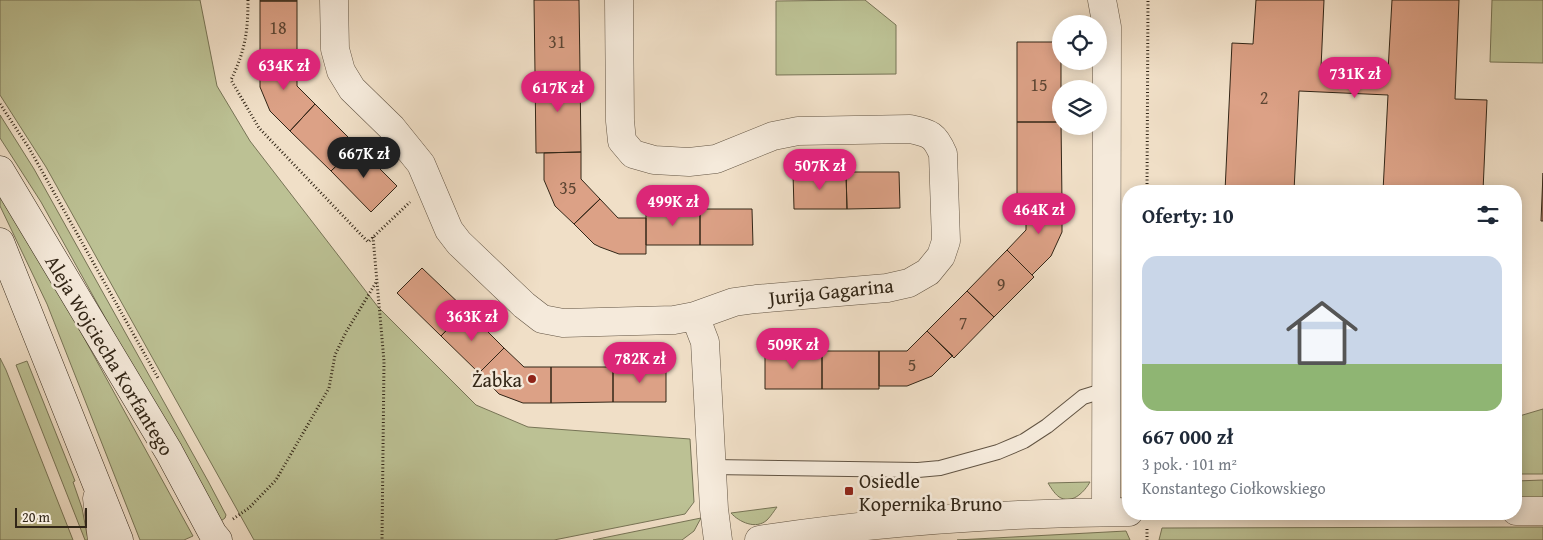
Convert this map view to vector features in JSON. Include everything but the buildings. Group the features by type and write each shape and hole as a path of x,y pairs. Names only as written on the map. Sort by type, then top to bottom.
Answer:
{"street":[{"name":"Jurija Gagarina","path":"334,0 335,48 341,71 352,89 392,128 421,164 449,230 459,243 524,305 542,319 563,323 674,320 695,316 734,302 756,298 887,288 910,283 928,272 941,256 946,241 943,154 938,142 926,132 910,129 798,132 773,136 716,159 689,162 654,160 633,154 622,141 620,121 619,0"},
{"path":"759,540 910,522 1032,514 1118,512 1106,393 1107,27 1102,0"},
{"name":"Aleja Wojciecha Korfantego","path":"0,170 169,452 213,534 225,529"},
{"name":"Aleja Wojciecha Korfantego","path":"0,242 119,540"},
{"path":"695,316 705,342 714,509 718,540"},
{"path":"95,479 102,540"},
{"path":"1522,511 1543,511"}],"lane":[{"path":"712,467 918,470 940,468 998,452 1024,441 1047,426 1083,397 1096,393 1106,393"}],"path":[{"path":"248,0 245,44 241,59 231,80 259,128 368,242 429,183"},
{"path":"1147,185 1148,0"},
{"path":"0,104 29,148 162,386"},
{"path":"373,237 384,360 382,540"},
{"path":"225,529 276,480 329,388 335,354 377,280"}],"green space":[{"path":"0,0 200,0 217,86 250,141 378,307 476,405 528,427 690,439 694,502 685,514 554,540 254,540 46,167 0,95"},
{"path":"865,0 896,25 896,74 776,75 776,1"},
{"path":"1492,0 1543,0 1543,63 1490,62"},
{"path":"0,115 34,169 208,481 226,515 221,521 208,503 41,202 0,138"},
{"path":"0,185 193,536 184,540 140,540 47,304 0,206"},
{"path":"0,358 6,370 73,540 0,540"},
{"path":"27,361 75,481 73,482 82,508 88,540 85,540 16,365"},
{"path":"1543,409 1543,474 1522,474 1522,415"},
{"path":"1543,480 1543,499 1522,499 1522,481"},
{"path":"1090,482 1078,496 1070,499 1057,496 1048,483"},
{"path":"777,507 763,523 753,525 743,522 731,513"},
{"path":"701,518 694,531 682,540 593,540"},
{"path":"1543,527 1543,540 1159,540 1162,528"},
{"path":"1126,531 1130,540 957,540"}],"place":[{"name":"Żabka","path":"532,379"},
{"name":"Osiedle Kopernika Bruno","path":"849,491"}]}
